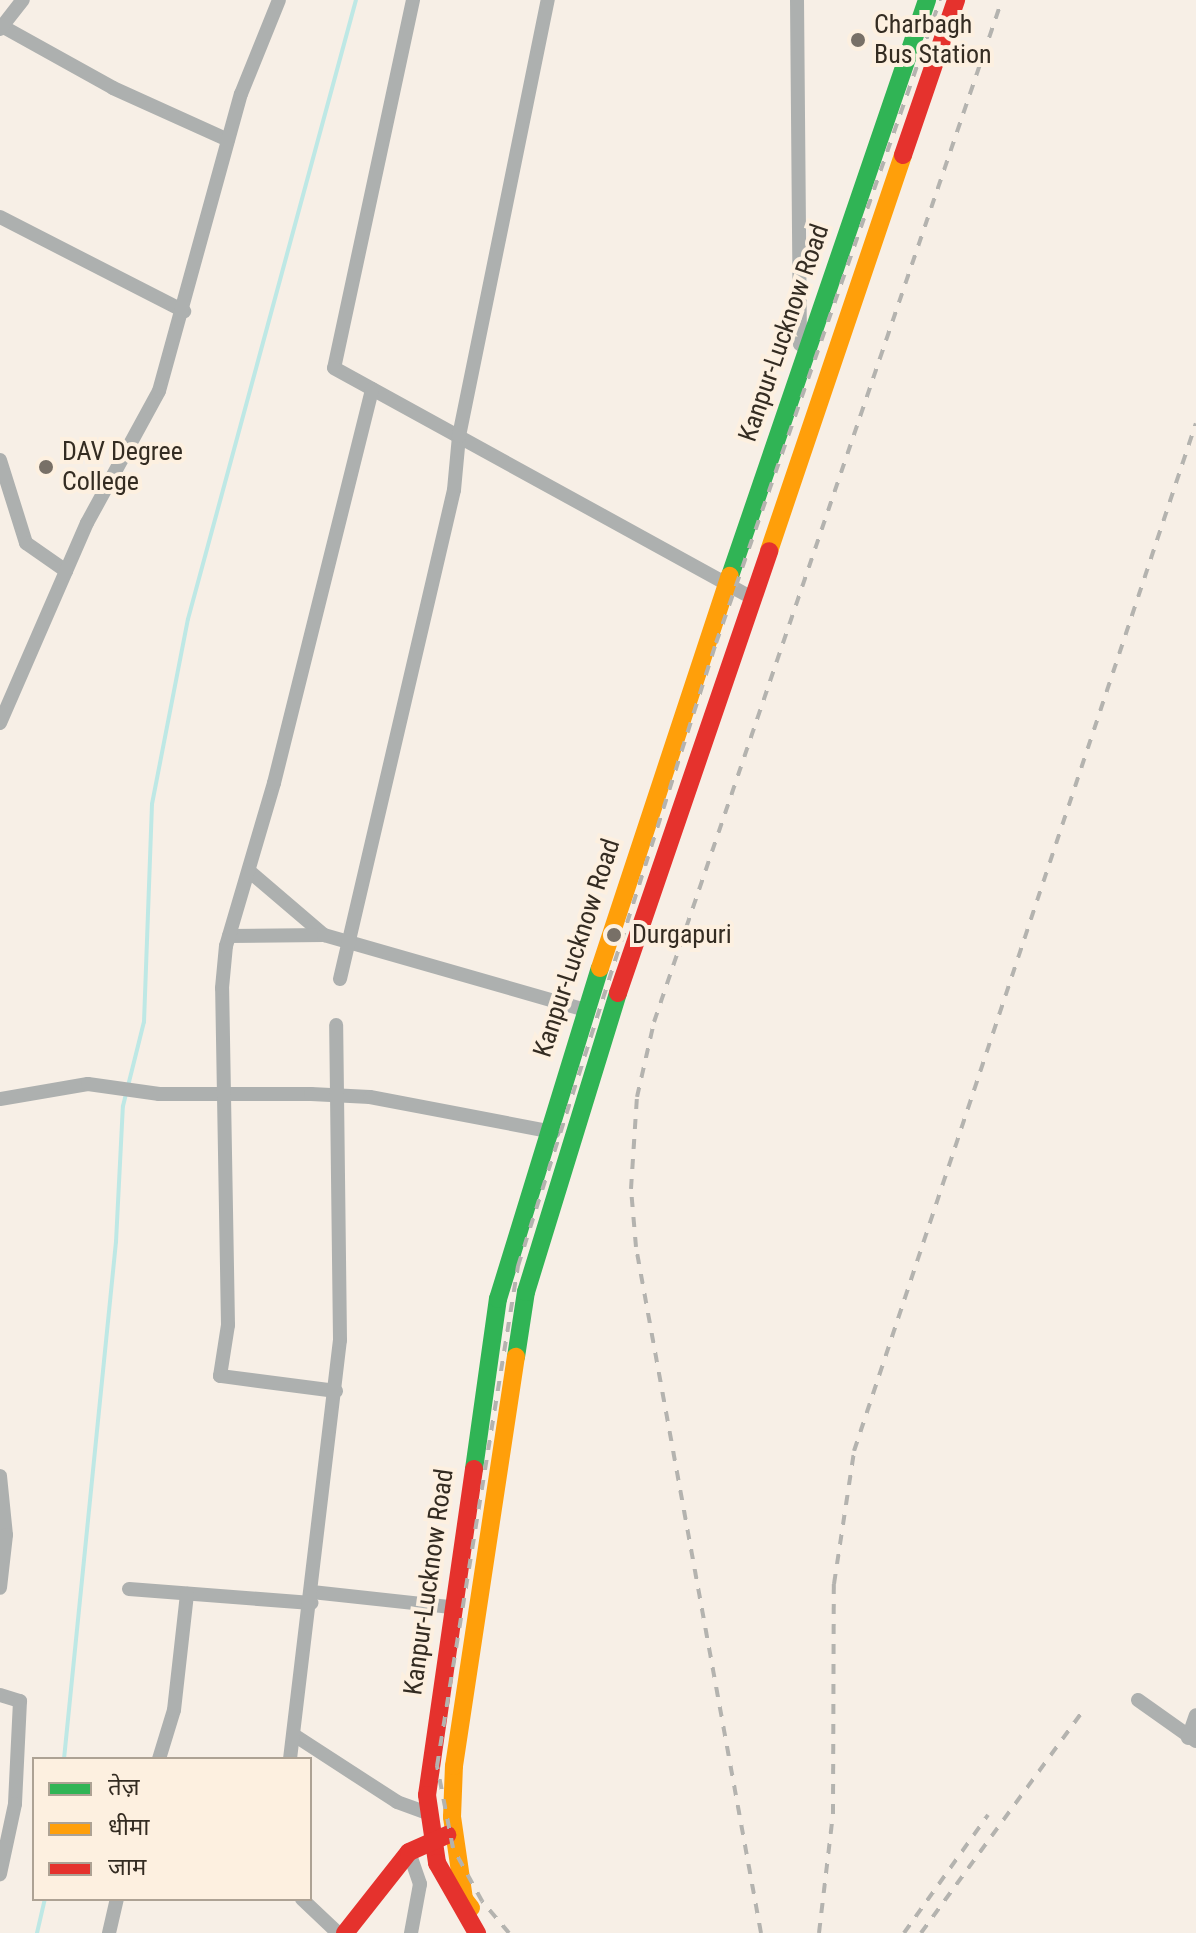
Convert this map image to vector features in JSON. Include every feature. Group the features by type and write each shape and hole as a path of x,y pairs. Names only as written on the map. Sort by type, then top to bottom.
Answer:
{"main road":[{"name":"Kanpur-Lucknow Road","path":"477,1933 451,1895 432,1842 427,1813 451,1607 498,1299 546,1129 585,1010 726,584 927,0"},
{"name":"Kanpur-Lucknow Road","path":"492,1933 464,1899 454,1831 454,1766 526,1292 750,597 956,0"},
{"path":"892,99 919,109"},
{"path":"847,229 874,240"},
{"path":"339,1933 409,1852 454,1831"}],"street":[{"path":"23,0 1,26 113,88 228,140"},
{"path":"0,723 66,571 159,391 184,311 228,140 279,0"},
{"path":"413,0 334,368 750,597"},
{"path":"340,979 454,490 459,436 548,0"},
{"path":"797,0 800,344 806,348"},
{"path":"0,217 184,311"},
{"path":"336,1391 220,1376 228,1325 222,988 229,936 249,871 372,389"},
{"path":"0,460 26,543 66,571"},
{"path":"249,871 324,935"},
{"path":"229,936 324,935 585,1010"},
{"path":"290,1757 336,1391 336,1025"},
{"path":"0,1099 105,1086 141,1091 338,1096 546,1129 575,1138"},
{"path":"0,1476 6,1535 1,1578"},
{"path":"129,1589 451,1607"},
{"path":"160,1757 174,1710 187,1594"},
{"path":"0,1695 20,1701 15,1804 0,1874"},
{"path":"1138,1700 1192,1740 1196,1715"},
{"path":"294,1735 397,1802 427,1813"},
{"path":"409,1852 420,1884 411,1933"},
{"path":"109,1933 117,1901"},
{"path":"304,1901 339,1933"}],"waterway":[{"path":"64,1757 116,1242 123,1106 144,1022 152,804 188,619 356,0"},
{"path":"37,1933 45,1901"}],"railway":[{"path":"509,1933 482,1901 453,1848 437,1766 518,1266 716,643 940,0"},
{"path":"761,1933 636,1247 631,1189 637,1097 654,1022 1002,0"},
{"path":"819,1933 833,1814 834,1584 854,1451 1196,423"},
{"path":"921,1933 1083,1711"},
{"path":"904,1933 988,1815"}],"traffic: fast":[{"path":"730,576 927,0"},
{"path":"474,1469 498,1299 600,968"},
{"path":"516,1357 526,1292 618,993"}],"traffic: slow":[{"path":"769,551 903,155"},
{"path":"600,968 730,576"},
{"path":"471,1908 464,1899 452,1817 454,1766 516,1357"}],"traffic: jam":[{"path":"903,155 956,0"},
{"path":"618,993 769,551"},
{"path":"474,1469 427,1795 437,1863 477,1933"},
{"path":"345,1933 409,1852 447,1835"}],"place":[{"name":"Charbagh Bus Station","path":"858,40"},
{"name":"DAV Degree College","path":"46,467"},
{"name":"Durgapuri","path":"614,935"}]}
